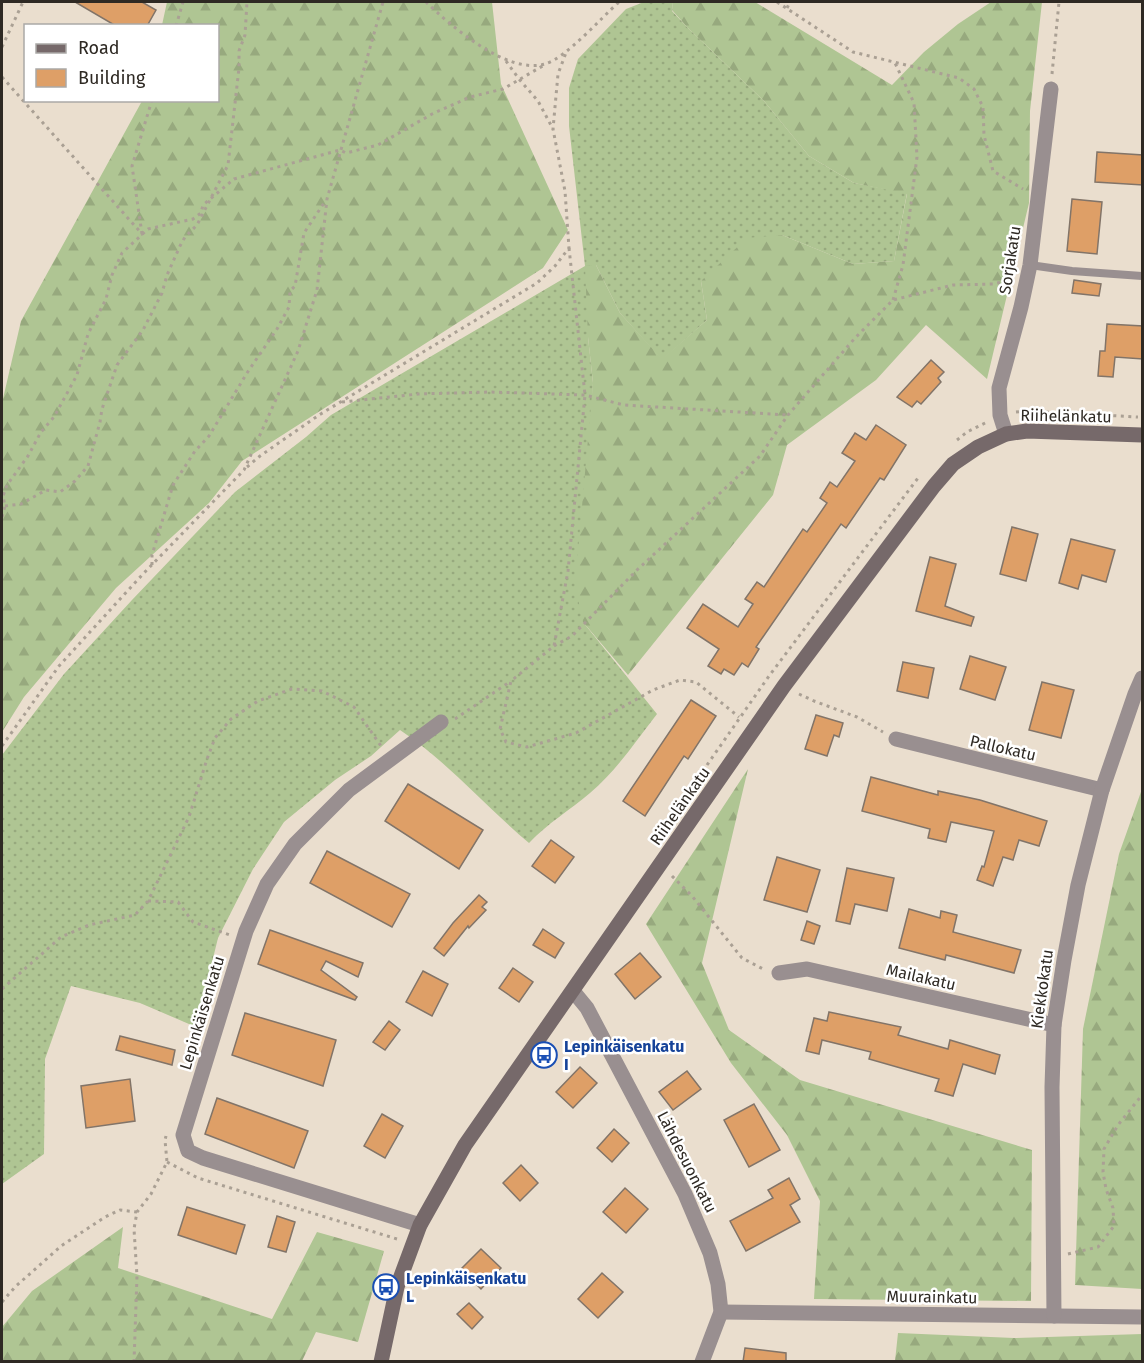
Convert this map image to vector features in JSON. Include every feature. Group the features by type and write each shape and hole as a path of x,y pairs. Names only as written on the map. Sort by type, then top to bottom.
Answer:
{"street":[{"name":"Sorjakatu","path":"1006,434 1000,415 999,388 1028,271 1051,89"},
{"name":"Riihelänkatu","path":"381,1362 398,1287 420,1226 465,1145 784,686 934,486 961,458 1006,434 1027,431 1143,435"},
{"name":"Kiekkokatu","path":"1054,1316 1052,1087 1054,1025 1078,885 1102,789 1135,694 1143,678"},
{"name":"Lepinkäisenkatu","path":"420,1226 203,1158 188,1151 183,1135 246,931 267,884 295,844 349,790 448,721"},
{"name":"Pallokatu","path":"896,740 1102,789"},
{"name":"Mailakatu","path":"779,973 807,969 1054,1025"},
{"name":"Lähdesuonkatu","path":"573,991 586,1008 685,1194 710,1253 718,1284 721,1312 702,1362"},
{"name":"Muurainkatu","path":"721,1312 1143,1317"}],"lane":[{"path":"1028,271 1072,271 1143,276"}],"path":[{"path":"2,47 23,2"},
{"path":"177,24 183,2"},
{"path":"4,506 21,504 46,490 60,492 75,481 87,466 102,409 117,365 143,330 162,293 166,275 180,246 197,225 228,165 239,51 244,35 247,2"},
{"path":"244,470 298,351 318,290 327,199 383,2"},
{"path":"426,2 482,47 505,59 528,66 546,64"},
{"path":"2,517 3,496 7,485 28,456 41,432 54,417 76,375 88,334 106,299 112,275 122,253 148,229 193,219 201,213 203,205 234,179 340,150 346,153 378,145 458,102 503,89 567,50 619,2"},
{"path":"777,2 853,52 959,78 974,89 983,107 984,135 993,171 1036,197"},
{"path":"787,8 790,2"},
{"path":"1051,89 1059,2"},
{"path":"554,646 568,571 585,395 565,191 553,129 558,74 567,50"},
{"path":"505,59 538,101 553,129"},
{"path":"448,721 512,681 554,646 572,636 637,570 760,456 788,415 855,338 893,300 903,265 917,157 914,103 896,63"},
{"path":"2,77 24,102"},
{"path":"24,102 143,236"},
{"path":"143,236 132,166 151,102"},
{"path":"152,565 152,555 173,485 195,451 209,436 247,372 286,314 290,291 295,286 304,233 327,199"},
{"path":"2,746 59,666 244,470 260,456 340,402 537,283 555,266 569,248"},
{"path":"893,300 953,285 993,284 1028,271"},
{"path":"340,402 418,394 490,392 585,395 624,405 788,415"},
{"path":"769,676 814,701 857,717 896,740"},
{"path":"512,681 500,729 506,742 527,747 576,733 652,690 680,680 696,682 740,717"},
{"path":"2,989 61,937 89,925 135,915 148,901 189,818 215,738 231,719 258,701 292,689 322,691 354,706 385,753"},
{"path":"661,866 692,896 742,958 761,970 779,973"},
{"path":"148,901 178,902 193,922 233,936"},
{"path":"1054,1258 1098,1247 1114,1226 1113,1208 1103,1172 1104,1149 1118,1125 1143,1095"},
{"path":"167,1162 198,1178 397,1239"},
{"path":"2,1302 15,1287 61,1246 105,1216 120,1210 137,1212 134,1228 137,1276 134,1362"}],"green space":[{"path":"167,2 492,2 501,84 568,230 543,268 242,461 209,503 116,588 24,697 2,732 2,403 21,321 141,102 219,102 219,24 162,24"},
{"path":"644,2 673,2 672,11 764,101 809,156 854,183 907,193 894,261 853,264 782,235 701,281 707,320 662,360 620,313 596,265 588,337 593,383 583,622 657,714 609,775 529,843 450,770 400,730 371,756 335,780 284,822 253,869 218,938 196,1027 140,1003 71,986 45,1059 44,1154 2,1184 2,755 64,674 235,492 331,415 585,266 569,126 569,88 578,59 626,9"},
{"path":"673,2 755,2 892,85 924,52 958,24 991,2 1042,2 1030,111 1029,203 987,379 926,325 876,380 787,445 773,495 628,675 583,622 575,585 593,383 588,337 585,266 596,265 620,313 662,359 707,320 701,281 747,238 782,235 853,264 894,261 907,194 854,183 809,156 764,101 687,27 672,10"},
{"path":"748,769 702,963 729,1030 800,1080 1032,1150 1031,1301 814,1299 820,1201 787,1135 731,1063 646,924"},
{"path":"1142,789 1142,1289 1075,1285 1083,1029 1119,854"},
{"path":"123,1227 118,1268 272,1319 317,1232 384,1251 358,1342 316,1332 302,1361 2,1361 2,1327 32,1291"},
{"path":"898,1333 1014,1338 1142,1334 1142,1361 895,1361"}],"building":[{"path":"75,2 142,2 156,10 148,24 113,24"},
{"path":"1097,152 1143,155 1143,185 1095,182"},
{"path":"1072,199 1102,202 1097,254 1067,251"},
{"path":"1074,280 1101,284 1099,296 1072,293"},
{"path":"1107,324 1143,326 1143,359 1115,357 1113,377 1098,376 1100,351 1105,351"},
{"path":"931,360 944,372 938,378 941,382 921,404 917,401 912,407 897,397"},
{"path":"876,425 906,445 884,480 880,478 846,528 841,524 756,647 759,649 748,667 742,663 734,675 724,669 721,674 708,666 719,649 687,628 703,604 738,627 753,604 745,599 757,582 764,587 803,529 807,532 827,503 820,498 830,482 837,487 855,461 842,453 855,433 866,440"},
{"path":"1012,527 1038,534 1026,581 1000,574"},
{"path":"1071,539 1115,550 1106,582 1082,575 1078,589 1059,583"},
{"path":"930,557 956,564 945,606 974,617 971,626 916,611"},
{"path":"970,656 1006,667 995,700 960,689"},
{"path":"903,662 934,668 928,698 897,691"},
{"path":"1042,682 1074,690 1061,738 1029,730"},
{"path":"691,700 716,716 688,759 684,756 645,816 623,801"},
{"path":"816,715 843,723 839,737 834,735 827,756 805,749"},
{"path":"871,777 938,795 938,791 980,800 1047,821 1039,846 1019,840 1013,860 1003,857 993,886 977,880 982,866 984,867 994,831 951,822 946,842 928,838 930,829 862,811"},
{"path":"408,784 483,830 459,869 385,821"},
{"path":"551,840 574,857 555,883 532,866"},
{"path":"327,851 410,894 392,927 310,883"},
{"path":"777,857 820,870 807,912 764,900"},
{"path":"847,868 894,878 887,911 855,904 850,924 836,921"},
{"path":"479,895 487,902 482,907 486,910 469,928 468,926 444,956 434,948"},
{"path":"909,909 940,918 941,911 957,915 953,932 1021,950 1014,973 946,955 945,960 899,948"},
{"path":"807,921 820,926 814,944 801,940"},
{"path":"543,929 564,943 555,958 533,945"},
{"path":"270,930 363,963 358,977 326,961 321,970 357,997 355,1000 258,964"},
{"path":"640,953 661,977 635,999 615,974"},
{"path":"513,968 533,982 519,1002 499,988"},
{"path":"423,971 448,984 432,1016 406,1002"},
{"path":"829,1012 901,1027 898,1035 948,1049 950,1040 1000,1055 995,1074 963,1064 953,1096 935,1091 939,1079 869,1059 871,1052 822,1040 819,1054 806,1051 814,1018 827,1021"},
{"path":"245,1013 336,1040 323,1086 232,1055"},
{"path":"389,1021 400,1030 385,1050 373,1042"},
{"path":"120,1036 175,1050 172,1065 116,1050"},
{"path":"580,1067 597,1083 573,1108 556,1092"},
{"path":"687,1071 701,1089 673,1110 659,1092"},
{"path":"130,1079 135,1121 86,1128 81,1086"},
{"path":"217,1098 308,1131 294,1168 205,1134"},
{"path":"754,1104 780,1150 749,1167 724,1120"},
{"path":"382,1114 403,1126 385,1158 364,1146"},
{"path":"614,1129 629,1143 612,1162 597,1148"},
{"path":"521,1165 538,1183 520,1201 503,1183"},
{"path":"789,1178 800,1199 790,1205 800,1222 746,1251 730,1221 773,1198 768,1190"},
{"path":"625,1188 648,1209 626,1233 603,1212"},
{"path":"187,1207 245,1225 236,1254 178,1235"},
{"path":"277,1216 295,1222 286,1252 268,1247"},
{"path":"481,1249 501,1268 481,1289 461,1269"},
{"path":"602,1273 623,1292 598,1318 578,1299"},
{"path":"469,1303 483,1317 472,1329 457,1314"},
{"path":"745,1348 786,1353 786,1362 743,1362"}],"place":[{"name":"Lepinkäisenkatu I","path":"544,1055"},
{"name":"Lepinkäisenkatu L","path":"386,1287"}]}
